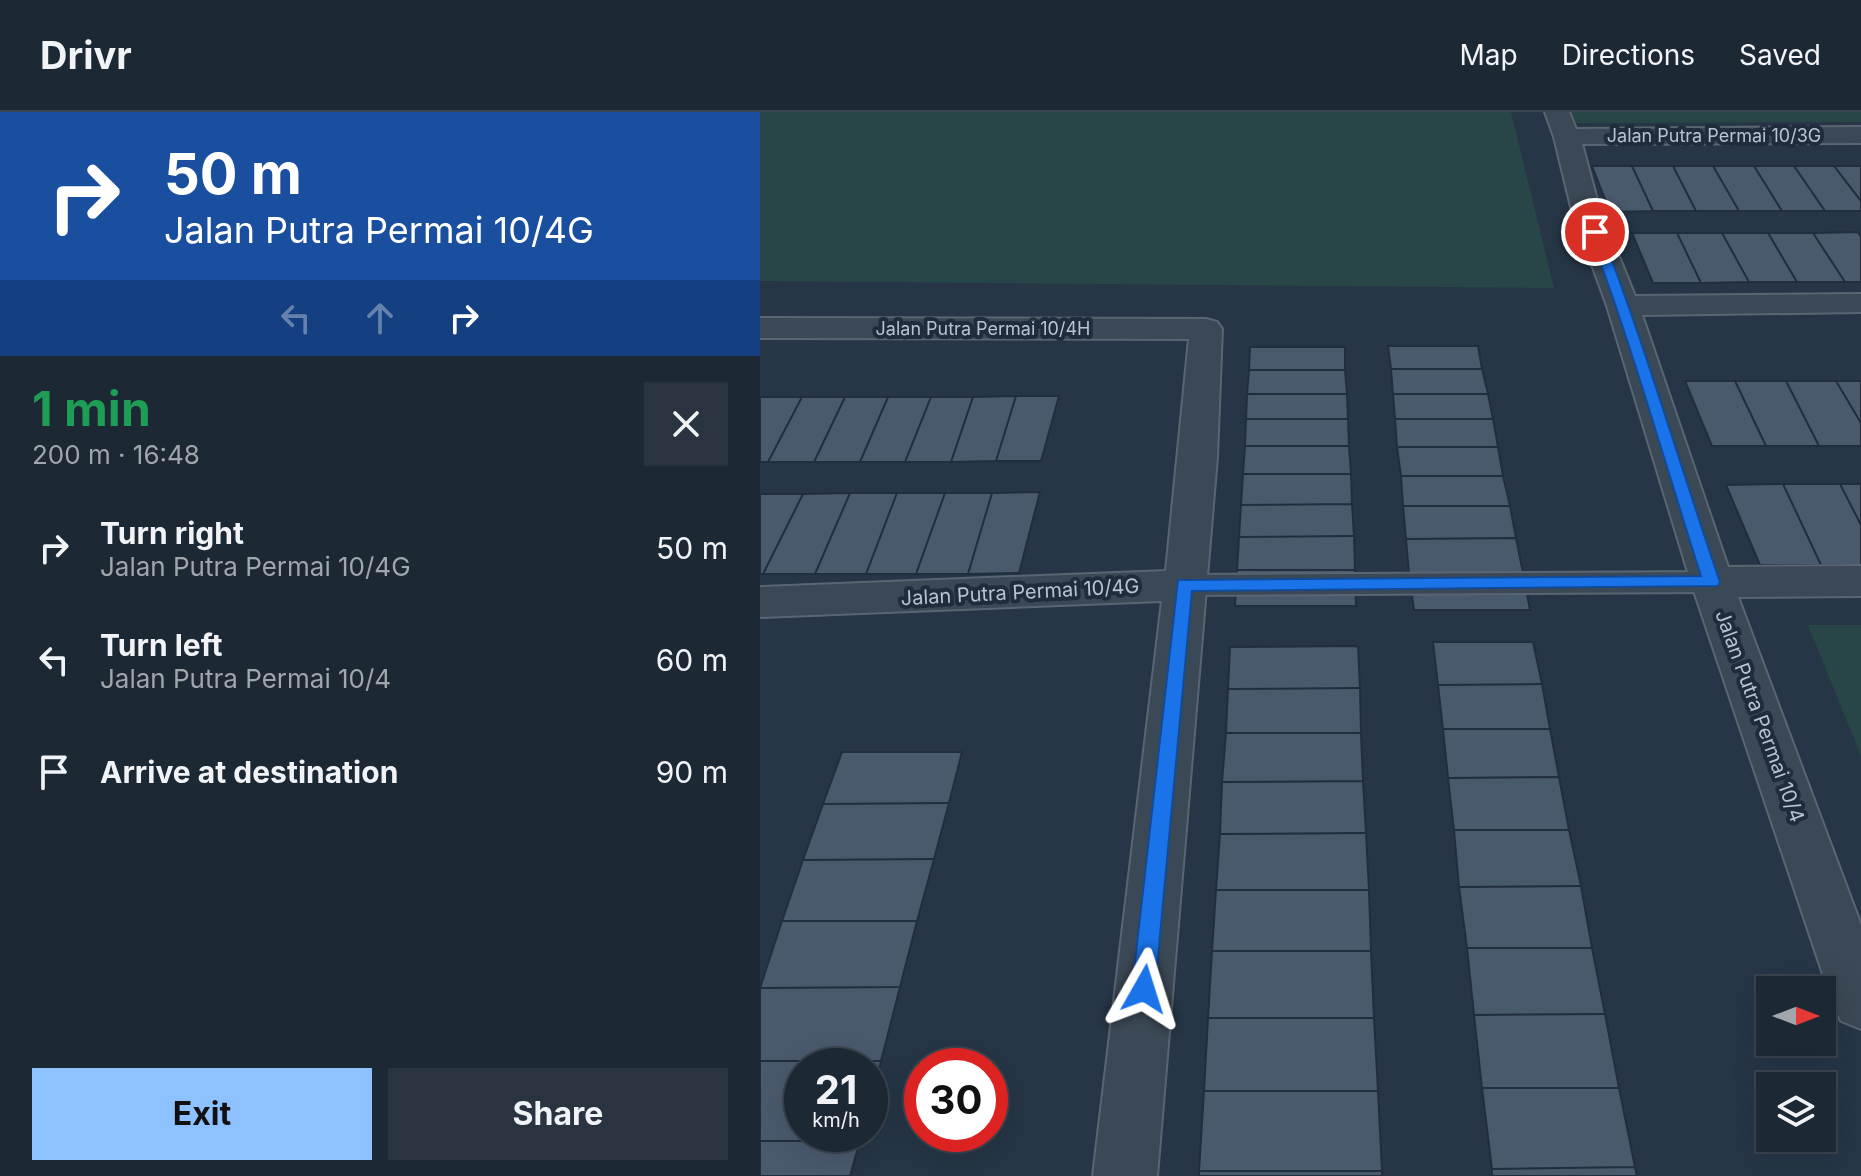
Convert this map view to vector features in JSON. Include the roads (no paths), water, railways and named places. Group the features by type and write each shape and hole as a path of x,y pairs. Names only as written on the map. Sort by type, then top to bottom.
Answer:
{"street":[{"name":"Jalan Putra Permai 10/3G","path":"1562,124 1861,135"},
{"name":"Jalan Putra Permai 10/4","path":"1562,124 1585,207 1623,306 1712,582 1861,1001"},
{"path":"1623,306 1861,303"},
{"name":"Jalan Putra Permai 10/4H","path":"760,328 1206,329 1198,457 1184,585"},
{"path":"1712,582 1861,581"},
{"path":"1125,1176 1184,585"},
{"name":"Jalan Putra Permai 10/4G","path":"760,602 1184,585"}],"lane":[{"name":"Jalan Putra Permai 10/4G","path":"1184,585 1712,582"}]}
